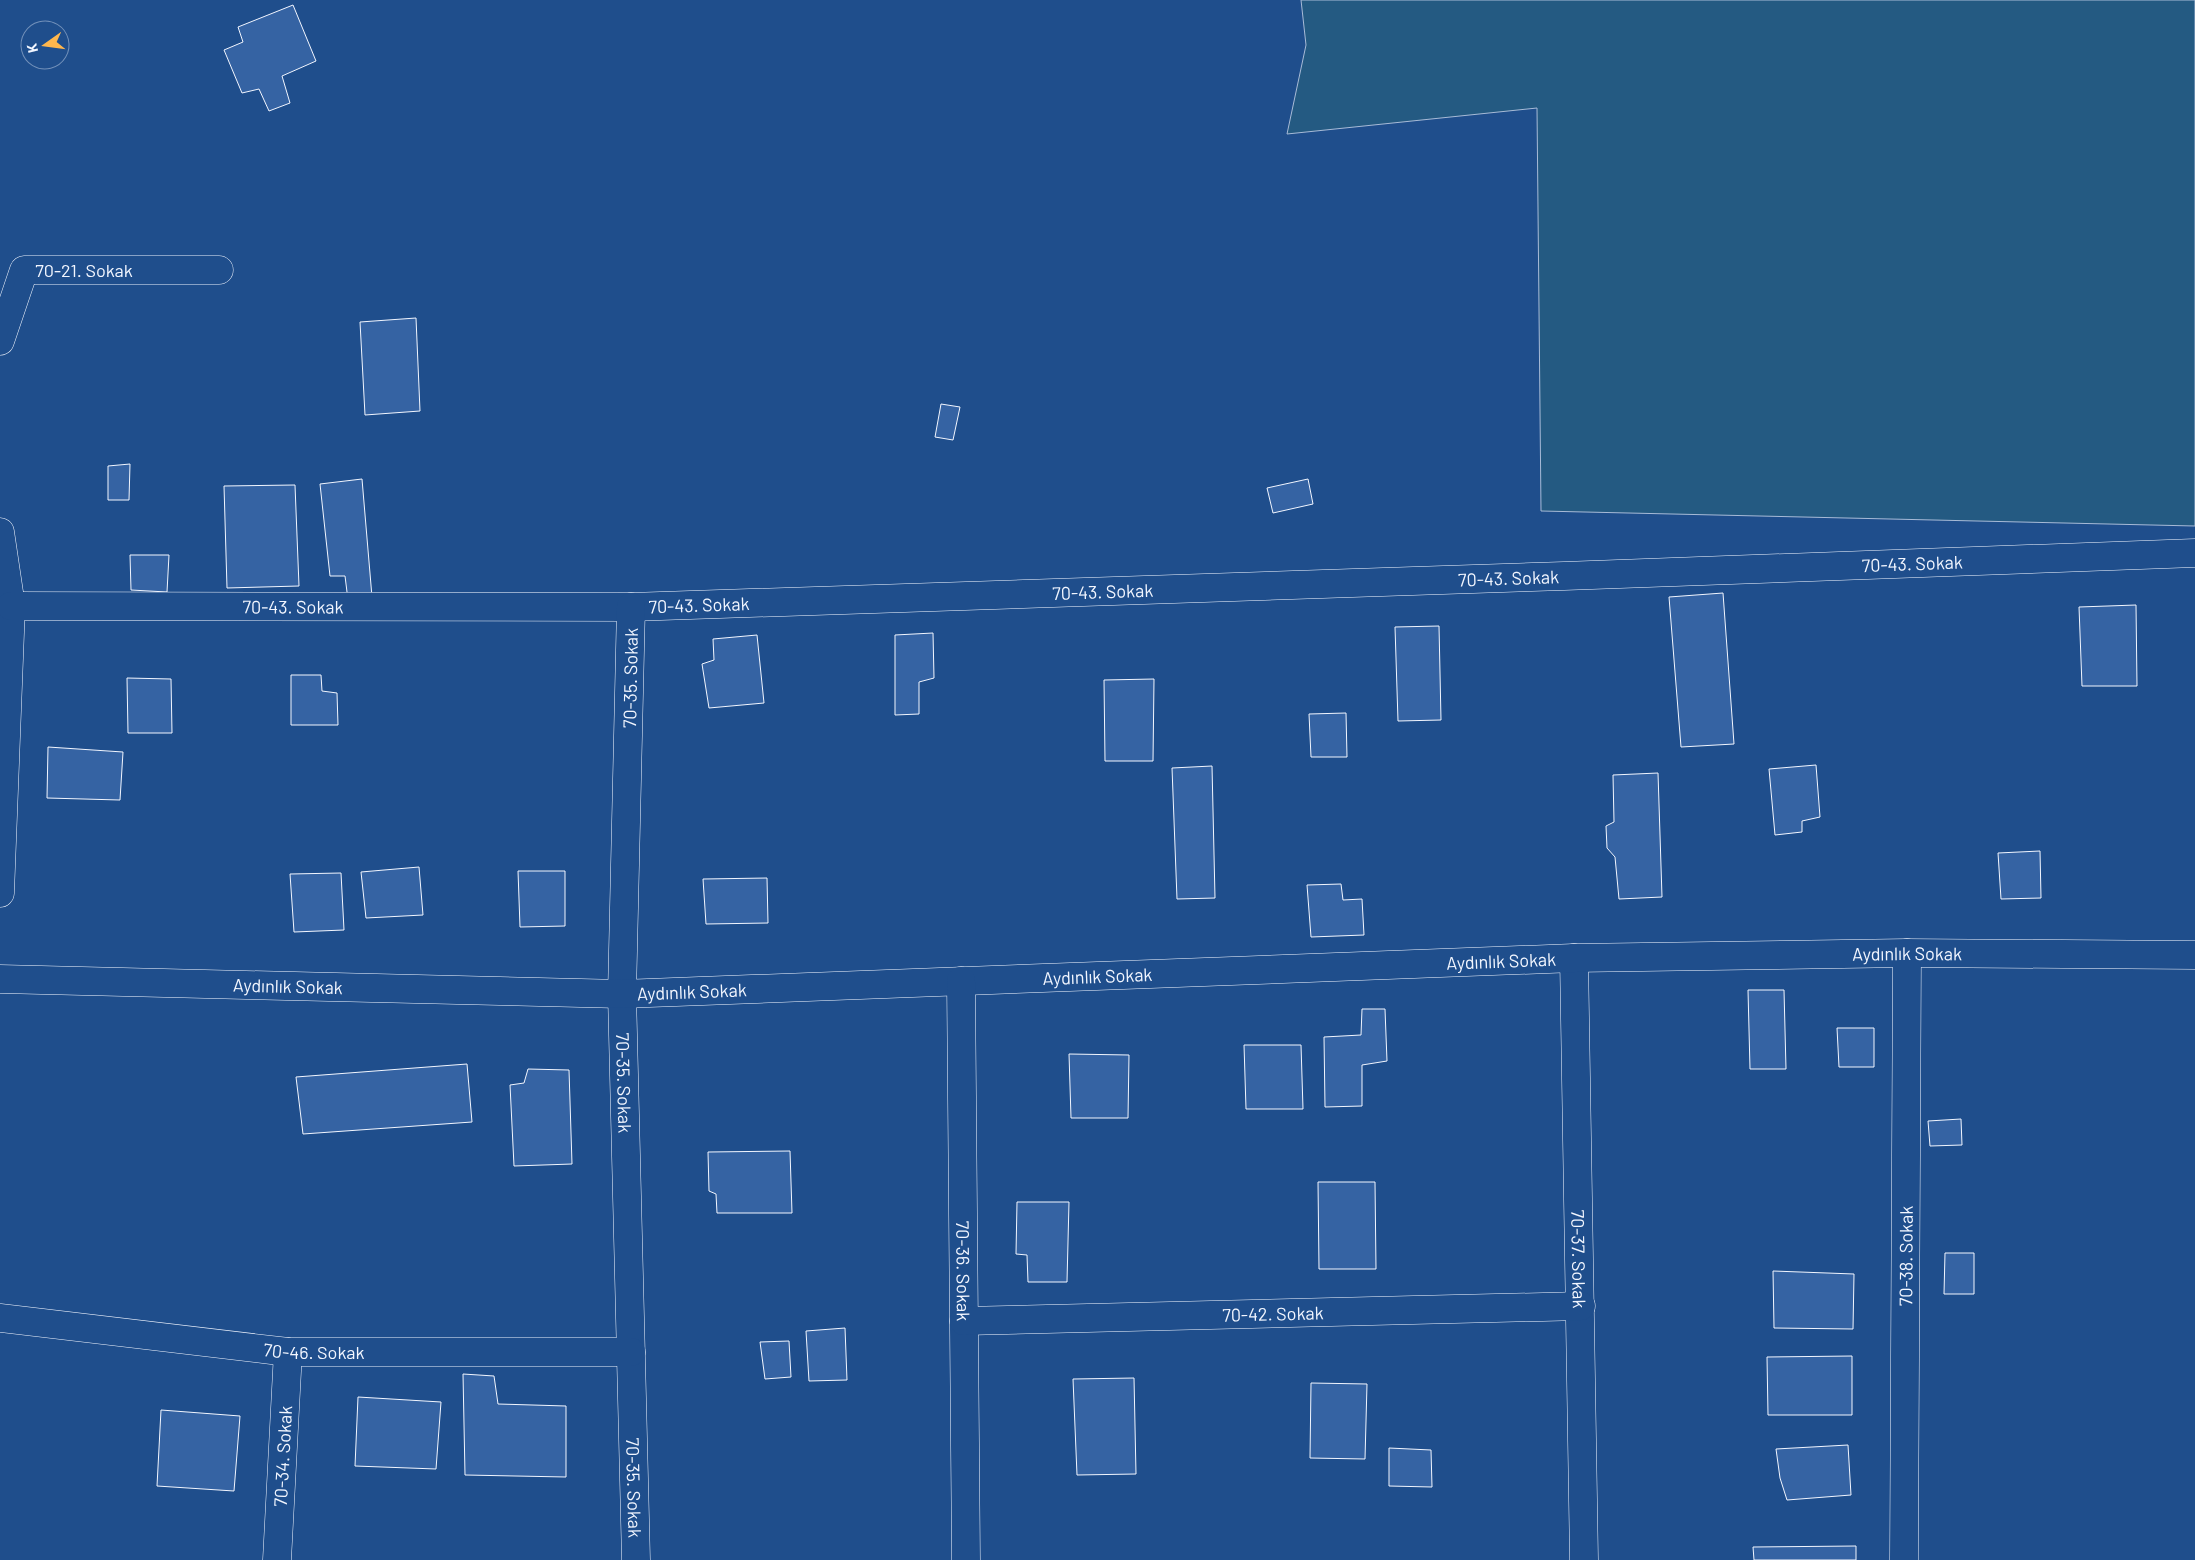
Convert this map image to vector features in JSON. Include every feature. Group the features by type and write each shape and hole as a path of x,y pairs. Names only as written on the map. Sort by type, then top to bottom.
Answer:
{"street":[{"name":"70-21. Sokak","path":"0,341 24,270 219,270"},
{"path":"0,532 11,606 5,648 0,894"},
{"name":"70-43. Sokak","path":"11,606 631,606 1554,577 2195,553"},
{"name":"70-35. Sokak","path":"631,606 622,994 636,1560"},
{"name":"Aydınlık Sokak","path":"0,978 622,994 1574,958 1907,953 2195,955"},
{"name":"70-38. Sokak","path":"1904,1560 1907,953"},
{"name":"70-37. Sokak","path":"1574,958 1584,1560"},
{"name":"70-36. Sokak","path":"961,981 966,1560"},
{"name":"70-42. Sokak","path":"964,1321 1581,1306"},
{"name":"70-46. Sokak","path":"0,1318 288,1352 630,1352"},
{"name":"70-34. Sokak","path":"277,1560 288,1352"}],"shaded area":[{"path":"1301,0 2195,0 2195,526 1541,511 1537,108 1287,134 1306,45"}],"building":[{"path":"293,5 316,61 282,76 290,103 269,111 259,89 242,93 224,50 243,42 238,27"},
{"path":"416,318 420,411 365,415 360,322"},
{"path":"941,404 960,407 953,440 935,437"},
{"path":"130,464 129,500 108,500 108,466"},
{"path":"362,479 372,597 348,600 345,576 330,576 320,484"},
{"path":"1308,479 1313,504 1273,513 1267,488"},
{"path":"295,485 299,586 227,588 224,486"},
{"path":"130,555 169,555 167,592 131,590"},
{"path":"1723,593 1734,744 1681,747 1669,597"},
{"path":"2136,605 2137,686 2082,686 2079,607"},
{"path":"1439,626 1441,720 1398,721 1395,627"},
{"path":"933,633 934,678 919,682 919,714 895,715 895,635"},
{"path":"757,635 764,703 709,708 702,664 714,660 713,639"},
{"path":"291,675 321,675 322,691 337,693 338,725 291,725"},
{"path":"127,678 171,679 172,733 128,733"},
{"path":"1154,679 1153,761 1105,761 1104,680"},
{"path":"1346,713 1347,757 1311,757 1309,714"},
{"path":"48,747 123,752 120,800 47,798"},
{"path":"1816,765 1820,817 1802,821 1802,832 1775,835 1769,769"},
{"path":"1212,766 1215,898 1177,899 1172,768"},
{"path":"1658,773 1662,897 1619,899 1615,857 1607,848 1606,826 1614,822 1613,775"},
{"path":"2040,851 2041,898 2001,899 1998,853"},
{"path":"419,867 423,915 366,918 361,872"},
{"path":"518,871 565,871 565,926 520,927"},
{"path":"341,873 344,930 294,932 290,874"},
{"path":"767,878 768,923 706,924 703,879"},
{"path":"1341,884 1343,900 1362,899 1364,935 1311,937 1307,885"},
{"path":"1748,990 1784,990 1786,1069 1750,1069"},
{"path":"1362,1009 1385,1009 1387,1061 1362,1065 1362,1106 1325,1107 1324,1037 1361,1035"},
{"path":"1837,1028 1874,1028 1874,1067 1839,1067"},
{"path":"1244,1045 1301,1045 1303,1109 1246,1109"},
{"path":"1069,1054 1129,1055 1128,1118 1071,1118"},
{"path":"467,1064 472,1122 303,1134 296,1077"},
{"path":"528,1069 569,1070 572,1164 514,1166 510,1085 524,1083"},
{"path":"1961,1119 1962,1145 1930,1146 1928,1121"},
{"path":"790,1151 792,1213 717,1213 716,1194 709,1191 708,1152"},
{"path":"1318,1182 1375,1182 1376,1269 1319,1269"},
{"path":"1017,1202 1069,1202 1067,1282 1028,1282 1027,1255 1016,1254"},
{"path":"1945,1253 1974,1253 1974,1294 1944,1294"},
{"path":"1773,1271 1854,1274 1853,1329 1774,1328"},
{"path":"845,1328 847,1380 809,1381 806,1331"},
{"path":"789,1341 791,1377 765,1379 760,1342"},
{"path":"1852,1356 1852,1415 1768,1415 1767,1357"},
{"path":"463,1374 494,1376 498,1404 566,1406 566,1477 465,1475"},
{"path":"1134,1378 1136,1474 1077,1475 1073,1379"},
{"path":"1311,1383 1367,1384 1365,1459 1310,1458"},
{"path":"358,1397 441,1402 436,1469 355,1466"},
{"path":"161,1410 240,1416 234,1491 157,1486"},
{"path":"1848,1445 1851,1495 1787,1500 1780,1478 1776,1449"},
{"path":"1389,1448 1431,1450 1432,1487 1389,1486"},
{"path":"1856,1546 1856,1560 1754,1560 1753,1547"}]}
